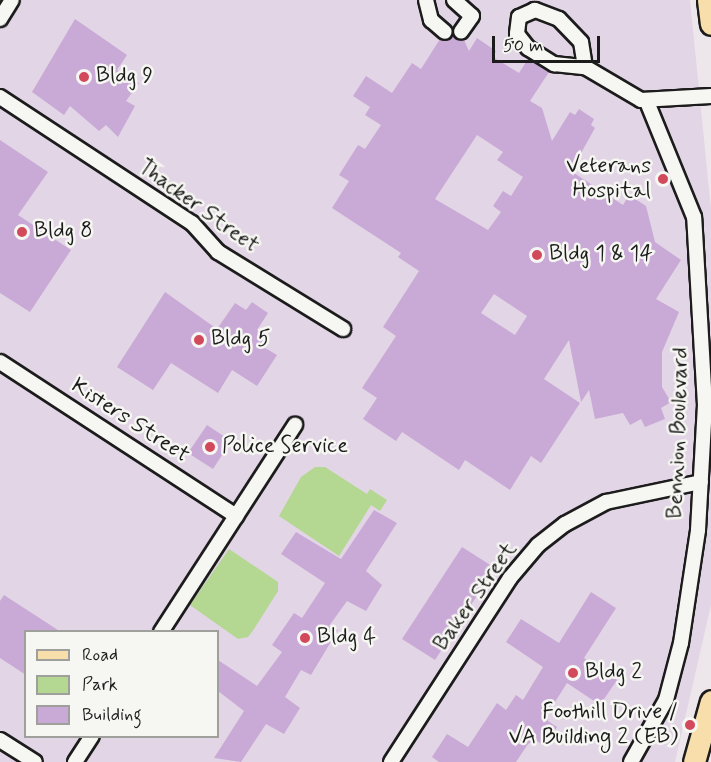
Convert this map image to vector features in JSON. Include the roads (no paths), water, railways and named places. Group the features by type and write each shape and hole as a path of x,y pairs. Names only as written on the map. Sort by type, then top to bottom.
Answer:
{"main road":[{"path":"708,0 711,24"},
{"path":"694,762 711,701"}],"street":[{"path":"0,19 12,0"},
{"path":"426,0 431,20 445,32"},
{"path":"454,0 472,16 460,32"},
{"path":"585,67 581,42 560,20 535,10 519,17 516,28 523,45 554,64 585,67 647,102 711,96"},
{"name":"Thacker Street","path":"0,98 192,223 218,252 343,329"},
{"name":"Bennion Boulevard","path":"632,762 654,726 674,678 693,571 701,482 704,349 694,217 647,102"},
{"name":"Kisters Street","path":"0,362 236,516"},
{"path":"161,630 296,425"},
{"name":"Baker Street","path":"392,762 510,578 538,545 565,524 606,502 701,482"},
{"path":"75,762 91,738"},
{"path":"0,740 35,762"}],"place":[{"name":"Bldg 9","path":"84,77"},
{"name":"Veterans Hospital","path":"663,179"},
{"name":"Bldg 8","path":"22,232"},
{"name":"Bldg 1 & 14","path":"537,255"},
{"name":"Bldg 5","path":"199,340"},
{"name":"Police Service","path":"210,447"},
{"name":"Bldg 4","path":"305,638"},
{"name":"Bldg 2","path":"573,673"},
{"name":"Foothill Drive / VA Building 2 (EB)","path":"690,725"}]}
